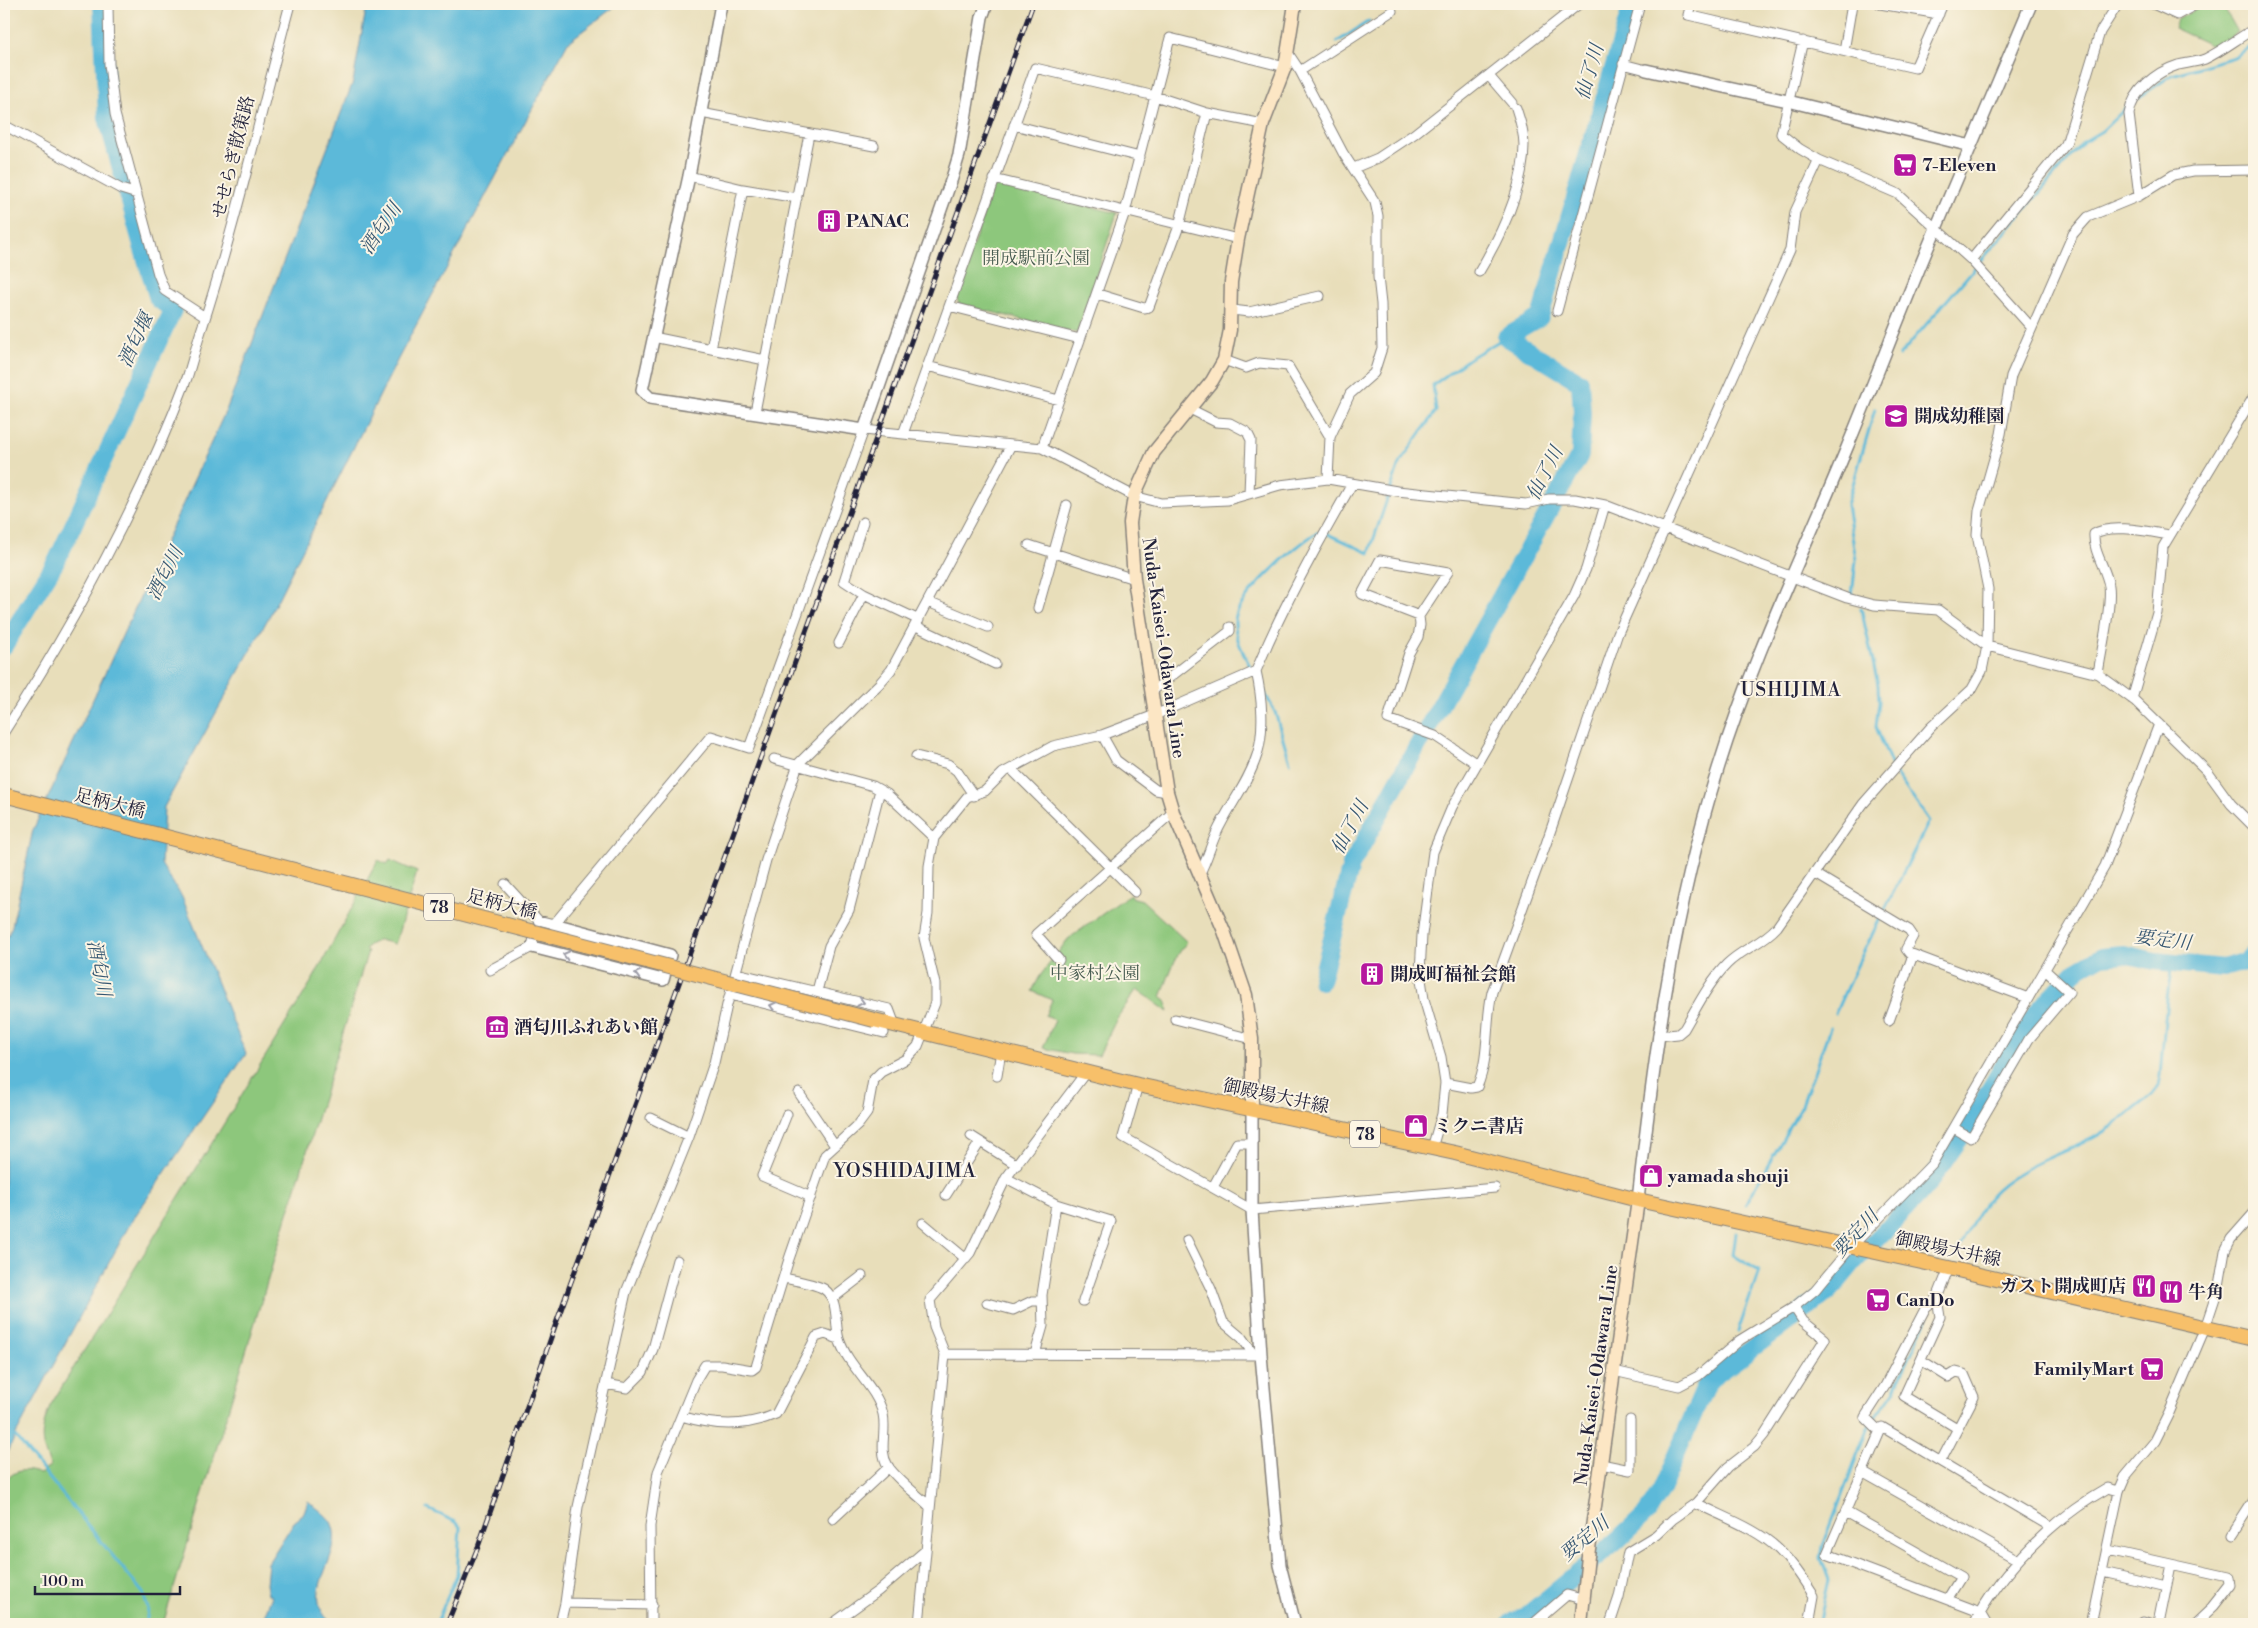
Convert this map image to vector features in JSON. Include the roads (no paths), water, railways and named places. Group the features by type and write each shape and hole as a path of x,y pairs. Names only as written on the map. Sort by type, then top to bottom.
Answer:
{"main road":[{"name":"Nuda-Kaisei-Odawara Line","path":"1252,1110 1252,1039 1246,995 1224,931 1173,812 1167,792 1134,579 1130,523 1134,496 1154,452 1212,381 1224,360 1232,310 1231,282 1238,239 1263,124 1285,66 1295,4"},
{"name":"足柄大橋","path":"4,795 874,1020"},
{"name":"御殿場大井線","path":"874,1020 890,1029 924,1033 1138,1085 1432,1148 1638,1200 1949,1268 2254,1339"},
{"name":"Nuda-Kaisei-Odawara Line","path":"1585,1600 1588,1556 1638,1200"},
{"path":"1581,1624 1585,1600"}],"street":[{"path":"108,4 109,64 115,114 158,274 165,291 205,317"},
{"name":"せせらぎ散策路","path":"4,732 72,621 110,552 168,425 187,376 235,218 290,4"},
{"path":"721,4 701,113 642,390 650,398 755,412 864,430 1042,448 1134,496 1160,503 1228,500 1280,485 1328,479 1397,492 1526,504 1549,500 1576,499 1605,505 1791,575 1838,595 1862,602 1938,610 1987,646 2098,674 2132,699 2207,771 2232,804 2254,827"},
{"path":"554,924 711,736 752,750 955,170 982,17 988,4"},
{"path":"1354,168 1378,158 1414,134 1579,4"},
{"path":"1556,310 1640,4"},
{"path":"1691,4 1688,15 1915,68 1943,4"},
{"path":"1844,51 1852,4"},
{"path":"1880,4 1939,14"},
{"path":"1638,1200 1658,1036 1693,858 1717,770 1739,705 1791,575 1845,453 1936,227 2032,4"},
{"path":"1971,260 2066,144 2100,32 2118,4"},
{"path":"2153,4 2177,15 2197,4"},
{"path":"1300,71 1392,11"},
{"path":"2139,196 2129,114 2135,95 2158,74 2176,66 2204,59 2254,29"},
{"path":"1042,448 1080,339 1098,294 1125,212 1170,38 1285,66"},
{"path":"1803,41 1781,134 1800,149 1819,160 1898,194 1971,260 2032,328"},
{"path":"1288,53 1300,71 1343,153 1375,202 1378,216 1378,277 1382,348 1374,373 1350,394 1330,438 1328,479"},
{"path":"1623,64 1788,101 1971,146"},
{"path":"903,434 1035,68 1155,96 1207,113 1263,124"},
{"path":"1479,272 1495,245 1506,221 1522,165 1524,145 1522,125 1514,105 1489,76"},
{"path":"701,113 874,146"},
{"path":"1098,294 1144,308 1149,307 1179,226 1207,113"},
{"path":"1014,125 1140,157"},
{"path":"4,126 121,189 137,194"},
{"path":"755,412 809,134"},
{"path":"1445,1083 1472,1088 1477,1087 1482,1076 1487,1039 1488,1009 1492,992 1546,844 1618,633 1790,250 1795,212 1819,160"},
{"path":"1658,1036 1678,1034 1684,1029 1726,965 1740,953 1767,938 1777,927 1863,804 1931,727 1972,689 1982,671 1987,646 1988,589 1979,550 1977,524 2002,427 2011,376 2073,234 2088,217 2139,196 2183,172 2254,170"},
{"path":"688,176 743,189 797,198"},
{"path":"994,179 1238,239"},
{"path":"712,349 743,189"},
{"path":"1232,310 1249,312 1320,296"},
{"path":"949,306 1080,339"},
{"path":"653,338 765,360"},
{"path":"1224,360 1246,368 1259,363 1288,366 1330,438"},
{"path":"927,366 1058,400"},
{"path":"2132,699 2157,613 2163,547 2254,396"},
{"path":"1190,409 1216,422 1230,423 1247,432 1251,440 1249,494"},
{"path":"560,1624 566,1603 578,1507 626,1292 688,1137 714,1064 730,994 766,860 798,764 879,684 895,664 1011,445"},
{"path":"1200,873 1216,834 1245,782 1256,755 1260,736 1260,688 1256,671 1274,627 1323,534 1352,484"},
{"path":"1038,608 1067,505"},
{"path":"1432,1148 1442,1114 1445,1083 1441,1057 1424,999 1420,974 1422,935 1432,852 1442,826 1574,596 1586,569 1605,505"},
{"path":"863,522 844,581 864,594 995,664"},
{"path":"2098,674 2109,600 2109,586 2094,542 2094,534 2100,530 2138,530 2169,535"},
{"path":"1029,545 1134,579"},
{"path":"1419,616 1362,594 1380,560 1448,572 1419,616 1418,637 1409,653 1388,719 1435,736 1477,764"},
{"path":"840,643 864,594"},
{"path":"928,602 988,626"},
{"path":"1152,692 1230,631 1230,627"},
{"path":"651,1624 650,1526 658,1472 696,1380 705,1364 752,1370 756,1367 825,1155 858,1125 867,1113 873,1080 881,1072 906,1059 918,1046 936,1003 935,984 924,938 928,912 928,866 934,838 967,797 985,791 1003,773 1052,746 1102,735 1155,716 1256,671"},
{"path":"1614,1371 1679,1386 1698,1376 1740,1340 1795,1309 1820,1285 1932,1164 1956,1129 2028,998 2105,866 2159,724"},
{"path":"1102,735 1116,760 1156,790 1167,792"},
{"path":"916,756 948,764 957,770 974,796"},
{"path":"774,759 798,764 880,790 887,794 934,838"},
{"path":"1011,769 1135,892"},
{"path":"817,1017 817,991 829,946 849,910 880,790"},
{"path":"1059,960 1036,934 1173,812"},
{"path":"1814,873 1912,933 1913,938 1906,949 1913,955 2028,998"},
{"path":"490,970 532,947 663,980 670,955 538,920 505,884"},
{"path":"532,947 538,920"},
{"path":"1889,1021 1913,955"},
{"path":"1956,1129 1971,1138 2028,1039 2069,992 2045,970"},
{"path":"730,994 817,1017 890,1029 889,1009 736,973"},
{"path":"1175,1019 1252,1039"},
{"path":"997,1076 1000,1051"},
{"path":"919,1624 945,1354 934,1327 930,1300 966,1259 1006,1178 1086,1072"},
{"path":"1138,1085 1123,1137 1213,1186 1252,1210 1495,1188"},
{"path":"799,1093 835,1146"},
{"path":"1252,1110 1252,1210 1257,1355 1280,1565 1295,1624"},
{"path":"787,1114 762,1176 811,1198"},
{"path":"651,1118 688,1137"},
{"path":"971,1136 1016,1165"},
{"path":"946,1194 980,1142"},
{"path":"1213,1186 1237,1144 1252,1143"},
{"path":"1006,1178 1056,1204 1111,1221 1083,1301"},
{"path":"1035,1354 1043,1326 1042,1301 1056,1204"},
{"path":"2091,1624 2108,1550 2118,1491 2125,1477 2154,1441 2169,1413 2206,1328 2219,1286 2225,1251 2231,1239 2254,1213"},
{"path":"924,1223 966,1259"},
{"path":"1186,1240 1211,1289 1223,1322 1242,1338 1257,1355"},
{"path":"606,1384 627,1388 643,1372 653,1349 677,1260"},
{"path":"1880,1431 1866,1417 1885,1386 1926,1307 1937,1298 1949,1268"},
{"path":"832,1299 862,1276"},
{"path":"784,1278 824,1289 832,1299 836,1309 839,1339 850,1361 879,1400 884,1417 882,1454 889,1467 930,1506"},
{"path":"1937,1298 1940,1317 1904,1396 1958,1428"},
{"path":"987,1303 1013,1310 1032,1302 1042,1301"},
{"path":"1610,1624 1619,1597 1628,1552 1656,1535 1673,1519 1696,1503 1728,1467 1754,1447 1764,1435 1825,1339 1803,1322 1795,1309"},
{"path":"681,1416 708,1424 726,1424 766,1418 776,1414 816,1337 824,1334 839,1339"},
{"path":"945,1354 1257,1355"},
{"path":"1921,1360 1948,1377 1956,1372 1964,1374 1974,1398 1941,1460"},
{"path":"1601,1464 1630,1470 1630,1420"},
{"path":"1987,1624 1980,1612 1948,1598 1827,1554 1882,1427 1941,1460 2051,1527"},
{"path":"832,1519 889,1467"},
{"path":"1862,1472 2018,1560"},
{"path":"1974,1624 1980,1612 2018,1560 2051,1527 2088,1499 2108,1488 2118,1491"},
{"path":"2232,1534 2254,1500"},
{"path":"1696,1503 1755,1532 1782,1553 1814,1596 1809,1624"},
{"path":"1846,1512 1961,1577 1948,1598"},
{"path":"832,1624 878,1591 926,1550"},
{"path":"2108,1550 2229,1577 2230,1586 2212,1608 2195,1624"},
{"path":"2158,1624 2171,1565"},
{"path":"2103,1572 2166,1587"},
{"path":"1533,1624 1567,1595 1585,1600"},
{"path":"566,1603 652,1605"}],"water":[{"name":"酒匂川","path":"367,4 618,4 568,42 398,359 270,615 164,807 161,864 182,897 246,1054 131,1222 15,1436 4,1462 4,945 12,926 33,830 227,408 353,82"},
{"path":"308,1501 329,1519 334,1535 333,1548 320,1587 319,1600 322,1612 333,1624 261,1624 272,1596 268,1594 266,1584 268,1563 294,1522 303,1515"}],"waterway":[{"name":"酒匂堰","path":"4,646 57,560 173,310 158,299 107,118 102,4"},
{"path":"1387,9 1396,4"},
{"name":"仙了川","path":"1321,981 1351,865 1580,455 1582,413 1580,382 1506,337 1540,317 1632,4"},
{"path":"1337,42 1369,21"},
{"path":"2138,98 2172,75 2234,57 2254,45"},
{"path":"1899,356 2083,142 2102,131 2129,105"},
{"path":"1253,672 1241,648 1235,629 1238,612 1245,600 1268,573 1316,533 1328,534 1369,553 1399,464 1436,411 1433,385 1470,358 1506,337"},
{"path":"1852,595 1856,560 1847,505 1875,409"},
{"path":"1861,608 1878,685 1879,702 1876,727 1892,766"},
{"path":"1263,690 1275,712 1290,762"},
{"path":"1835,1014 1929,821 1896,774"},
{"name":"要定川","path":"1509,1624 1526,1616 1617,1541 1646,1514 1661,1490 1706,1385 1711,1379 1830,1291 1853,1263 1905,1210 1932,1179 1968,1127 2026,1026 2040,1008 2076,971 2102,956 2124,954 2155,961 2223,968 2244,962 2254,953"},
{"path":"1956,1252 1980,1209 2000,1186 2024,1170 2101,1134 2152,1095 2158,1085 2160,1075 2172,963"},
{"path":"1746,1204 1802,1105 1830,1028"},
{"path":"1736,1233 1733,1255 1759,1271 1738,1332"},
{"path":"1819,1624 1829,1580 1821,1558 1823,1546 1867,1429 1895,1389 1928,1317"},
{"name":"要定川","path":"1737,1361 1738,1350"},
{"path":"15,1436 143,1593 148,1609 146,1624"},
{"path":"428,1509 456,1522 460,1527 457,1575 436,1624"}],"railway":[{"path":"447,1624 478,1547 554,1329 1033,4"}],"place":[{"name":"7-Eleven","path":"1905,165"},
{"name":"PANAC","path":"829,221"},
{"name":"開成幼稚園","path":"1896,416"},
{"name":"開成町福祉会館","path":"1372,974"},
{"name":"酒匂川ふれあい館","path":"497,1027"},
{"name":"ミクニ書店","path":"1416,1126"},
{"name":"yamada shouji","path":"1651,1176"},
{"name":"ガスト開成町店","path":"2144,1286"},
{"name":"牛角","path":"2171,1292"},
{"name":"CanDo","path":"1878,1300"},
{"name":"FamilyMart","path":"2152,1369"}],"district":[{"name":"USHIJIMA","path":"1791,689"},
{"name":"YOSHIDAJIMA","path":"905,1170"}],"park label":[{"name":"開成駅前公園","path":"1036,258"},
{"name":"中家村公園","path":"1095,973"}]}
